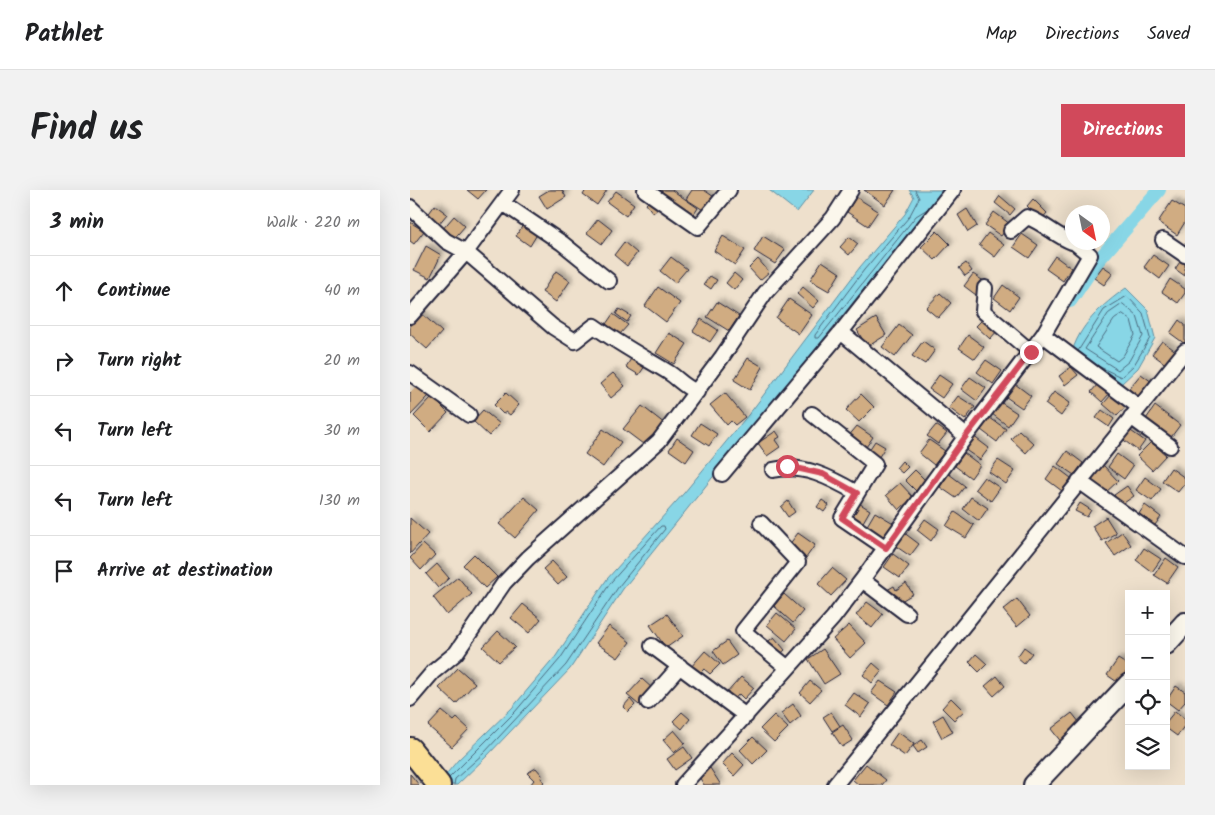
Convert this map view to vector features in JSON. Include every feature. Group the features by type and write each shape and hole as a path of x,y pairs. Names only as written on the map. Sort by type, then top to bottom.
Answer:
{"main road":[{"path":"1170,640 1185,623"},
{"path":"1034,785 1125,688"},
{"path":"410,749 435,780"}],"street":[{"path":"410,316 466,252 512,190"},
{"path":"645,190 698,226 729,190"},
{"path":"410,699 433,672 456,653 504,583 528,558 659,441 697,392 765,293 833,218 851,190"},
{"path":"722,474 840,332 952,191"},
{"path":"503,202 562,243 609,282"},
{"path":"410,208 446,241 466,252 560,332 575,341 594,326 621,345 671,374 683,386 697,392"},
{"path":"1011,230 1027,217 1042,223 1059,237 1065,239"},
{"path":"1163,240 1185,255"},
{"path":"683,785 788,668 862,580 886,548 966,436 1043,335 1090,255 1084,250"},
{"path":"985,288 983,311 1031,352"},
{"path":"840,332 966,436"},
{"path":"1043,335 1135,412 1170,446"},
{"path":"834,785 1185,351"},
{"path":"410,373 469,415"},
{"path":"812,414 874,464 842,518 886,548"},
{"path":"773,470 787,466 823,474 857,493"},
{"path":"1080,481 1185,558"},
{"path":"761,523 798,562 743,631 788,668"},
{"path":"862,580 907,614"},
{"path":"652,646 746,716"},
{"path":"648,702 680,666"}],"water":[{"path":"769,190 814,190 797,212"},
{"path":"909,190 944,190 946,194 938,208 920,219 623,589 570,669 457,785 437,785 458,760 512,708 556,656 607,579 684,493 753,409 860,267 905,214 914,197"},
{"path":"1126,288 1148,310 1155,338 1138,368 1121,384 1071,356 1079,335 1092,317"}],"building":[{"path":"467,190 486,190 478,199"},
{"path":"549,190 562,190 566,197 547,209 539,196"},
{"path":"586,190 607,190 597,205 583,195"},
{"path":"651,190 672,190 698,208 691,219"},
{"path":"692,190 704,190 717,199 708,213 686,199"},
{"path":"864,190 895,190 885,205"},
{"path":"616,191 634,204 626,216 607,202"},
{"path":"1000,196 1015,209 1010,215 995,203"},
{"path":"856,197 878,211 868,226 847,212"},
{"path":"652,198 660,207 653,213 646,204"},
{"path":"1033,199 1047,213 1041,220 1027,206"},
{"path":"1172,201 1185,209 1185,222 1177,235 1158,222"},
{"path":"435,205 447,214 438,225 427,216"},
{"path":"967,209 977,226 968,232 958,215"},
{"path":"994,212 1010,224 1001,236 985,225"},
{"path":"454,216 465,226 452,241 441,231"},
{"path":"598,219 612,230 602,244 587,233"},
{"path":"410,222 424,231 414,244 410,241"},
{"path":"525,222 539,231 530,246 516,236"},
{"path":"937,231 950,244 935,260 921,247"},
{"path":"988,233 1004,245 995,257 979,245"},
{"path":"1022,234 1038,245 1029,258 1013,247"},
{"path":"723,236 745,250 735,265 714,251"},
{"path":"763,236 785,250 775,264 754,251"},
{"path":"849,237 858,244 849,255 840,247"},
{"path":"624,242 637,253 627,266 614,255"},
{"path":"426,246 441,255 430,278 414,270"},
{"path":"1153,255 1169,266 1160,279 1144,267"},
{"path":"1055,256 1071,268 1063,281 1046,269"},
{"path":"671,257 687,269 675,283 660,271"},
{"path":"758,259 769,272 760,280 749,268"},
{"path":"1182,259 1185,261 1185,276 1175,269"},
{"path":"822,261 840,273 829,291 810,280"},
{"path":"966,263 972,271 965,276 959,268"},
{"path":"1103,266 1113,273 1104,285 1094,278"},
{"path":"556,271 570,281 556,302 542,292"},
{"path":"734,273 742,280 734,290 726,283"},
{"path":"973,274 985,282 976,295 964,286"},
{"path":"710,276 717,280 711,289 704,284"},
{"path":"1170,279 1185,289 1185,293 1178,303 1162,292"},
{"path":"1003,285 1019,297 1010,310 994,298"},
{"path":"658,287 680,303 666,322 645,306"},
{"path":"803,287 819,301 813,308 797,294"},
{"path":"940,293 951,303 938,318 926,308"},
{"path":"789,299 812,315 799,334 776,318"},
{"path":"717,302 739,316 729,331 707,317"},
{"path":"619,309 631,316 627,322 616,314"},
{"path":"420,312 442,332 427,349 410,334 410,324"},
{"path":"613,314 628,325 620,334 606,324"},
{"path":"876,318 886,335 867,347 857,330"},
{"path":"984,318 998,330 990,339 976,326"},
{"path":"701,319 718,330 710,342 693,331"},
{"path":"1179,320 1185,325 1185,344 1170,333"},
{"path":"899,325 912,335 895,357 882,347"},
{"path":"669,333 687,344 674,364 656,353"},
{"path":"968,335 984,347 975,359 959,348"},
{"path":"923,341 935,350 925,364 912,356"},
{"path":"1162,341 1177,352 1167,365 1152,354"},
{"path":"632,357 645,366 639,375 626,367"},
{"path":"748,358 763,367 750,390 734,380"},
{"path":"986,360 1002,371 993,384 977,372"},
{"path":"1071,367 1078,375 1065,385 1059,376"},
{"path":"613,373 625,386 611,398 600,384"},
{"path":"1141,374 1152,382 1138,400 1127,391"},
{"path":"939,375 952,384 942,398 929,389"},
{"path":"970,377 986,388 977,401 961,389"},
{"path":"1015,384 1031,396 1022,408 1006,397"},
{"path":"418,385 429,396 410,416 410,393"},
{"path":"1097,385 1109,394 1102,402 1091,392"},
{"path":"1054,392 1070,403 1061,416 1045,404"},
{"path":"506,393 519,405 510,415 506,412 503,414 494,405"},
{"path":"725,393 745,417 735,425 731,421 727,425 710,405"},
{"path":"1113,393 1127,405 1117,416 1103,404"},
{"path":"861,394 874,407 859,422 846,410"},
{"path":"958,396 975,407 965,420 949,408"},
{"path":"432,397 448,413 430,432 414,416"},
{"path":"1000,402 1017,413 1008,426 992,414"},
{"path":"642,406 665,424 647,447 623,429"},
{"path":"1155,406 1180,425 1169,440 1144,422"},
{"path":"483,410 500,424 489,436 473,421"},
{"path":"1102,410 1114,419 1109,427 1096,418"},
{"path":"990,418 1006,429 997,442 981,430"},
{"path":"700,423 717,434 709,446 692,435"},
{"path":"936,425 947,433 938,444 927,436"},
{"path":"857,426 873,437 864,450 847,438"},
{"path":"603,429 621,442 603,467 585,454"},
{"path":"1128,429 1145,441 1138,451 1121,438"},
{"path":"1019,430 1034,444 1026,453 1011,439"},
{"path":"776,431 780,437 775,440 780,447 767,456 758,443"},
{"path":"973,436 989,448 980,460 964,449"},
{"path":"677,438 694,450 686,462 669,450"},
{"path":"929,440 945,451 934,465 919,453"},
{"path":"875,441 885,447 877,460 867,453"},
{"path":"1151,442 1166,455 1152,470 1137,456"},
{"path":"1067,451 1083,463 1074,475 1058,464"},
{"path":"964,453 980,465 971,478 955,466"},
{"path":"1117,454 1133,466 1124,479 1108,467"},
{"path":"998,460 1015,471 1006,484 989,472"},
{"path":"902,461 908,467 902,473 896,468"},
{"path":"1103,465 1118,481 1103,495 1088,479"},
{"path":"1055,466 1071,478 1062,491 1046,479"},
{"path":"1171,468 1185,478 1185,483 1178,492 1162,481"},
{"path":"915,470 927,482 917,492 905,480"},
{"path":"949,474 965,486 956,498 940,487"},
{"path":"984,477 1000,488 991,501 975,489"},
{"path":"1145,477 1161,489 1152,501 1136,490"},
{"path":"900,483 913,497 899,510 886,495"},
{"path":"1127,486 1134,496 1121,505 1114,495"},
{"path":"524,497 539,510 515,538 499,524"},
{"path":"971,497 988,508 979,521 963,509"},
{"path":"822,500 829,505 824,512 817,507"},
{"path":"788,501 795,512 788,517 781,507"},
{"path":"857,502 870,510 862,524 849,515"},
{"path":"1080,503 1091,510 1087,517 1075,511"},
{"path":"1145,505 1161,517 1152,529 1136,518"},
{"path":"875,512 895,524 885,541 865,529"},
{"path":"955,512 974,525 966,538 946,526"},
{"path":"1106,517 1116,533 1102,541 1092,526"},
{"path":"410,518 428,534 410,554"},
{"path":"925,519 939,529 931,541 917,530"},
{"path":"903,532 919,544 910,556 894,545"},
{"path":"1122,532 1131,545 1115,556 1106,543"},
{"path":"798,533 815,545 806,558 789,545"},
{"path":"423,544 435,555 421,570 410,558"},
{"path":"1144,548 1161,559 1152,572 1136,560"},
{"path":"474,554 497,577 485,588 463,565"},
{"path":"893,554 909,566 900,578 884,567"},
{"path":"1166,558 1178,567 1167,583 1154,575"},
{"path":"552,561 567,577 558,585 543,569"},
{"path":"437,564 449,578 438,588 426,574"},
{"path":"832,568 846,580 831,596 818,584"},
{"path":"458,577 472,594 447,615 433,597"},
{"path":"906,583 913,594 896,604 887,590 894,586 896,590"},
{"path":"784,594 803,611 793,623 774,606"},
{"path":"1017,599 1030,616 1017,627 1003,610"},
{"path":"867,602 883,614 872,628 856,615"},
{"path":"523,604 541,619 529,633 511,618"},
{"path":"777,613 796,629 786,641 767,625"},
{"path":"667,614 683,636 666,648 650,625"},
{"path":"849,625 866,643 850,658 833,639"},
{"path":"609,626 630,642 618,658 596,643"},
{"path":"498,631 515,647 499,662 483,647"},
{"path":"774,637 785,650 777,657 766,643"},
{"path":"727,641 737,655 723,665 713,651"},
{"path":"1024,647 1032,653 1024,663 1017,657"},
{"path":"823,649 840,674 824,684 808,659"},
{"path":"705,651 720,664 710,674 704,669 698,675 690,668"},
{"path":"976,654 987,664 979,672 969,662"},
{"path":"1118,659 1125,663 1125,677 1120,684 1107,675"},
{"path":"873,663 882,671 872,683 863,675"},
{"path":"458,668 475,683 456,704 439,688"},
{"path":"997,676 1005,686 994,696 985,686"},
{"path":"741,677 754,688 744,699 739,694 732,702 725,695"},
{"path":"642,679 653,689 639,705 627,695"},
{"path":"810,681 821,690 810,702 800,693"},
{"path":"880,681 897,692 888,705 871,693"},
{"path":"1176,686 1185,692 1185,702 1178,710 1170,704 1170,695"},
{"path":"854,693 870,704 861,717 845,705"},
{"path":"951,698 964,711 954,720 942,708"},
{"path":"630,699 635,705 628,712 623,707"},
{"path":"793,704 801,716 790,725 781,713"},
{"path":"442,711 454,721 457,718 469,729 452,747 428,726"},
{"path":"1175,711 1185,719 1185,725 1177,736 1170,731 1170,717"},
{"path":"682,712 690,719 682,729 673,721"},
{"path":"831,712 840,726 832,731 823,717"},
{"path":"1072,713 1083,727 1062,743 1051,729"},
{"path":"774,715 788,728 774,742 760,729"},
{"path":"943,715 953,732 942,738 933,721"},
{"path":"843,725 853,740 842,747 832,732"},
{"path":"674,730 685,743 674,753 663,740"},
{"path":"898,732 914,744 905,756 889,745"},
{"path":"753,737 767,750 753,764 740,750"},
{"path":"922,740 927,747 918,753 913,746"},
{"path":"684,747 692,758 675,770 667,759"},
{"path":"732,753 744,765 734,776 722,764"},
{"path":"866,764 886,780 882,785 859,785 853,780"},
{"path":"536,768 542,775 541,778 544,782 541,785 530,785 534,780 527,773"},
{"path":"710,768 721,785 704,785 698,775"},
{"path":"411,775 419,785 410,785"}],"waterway":[{"path":"1070,301 1095,264 1159,190"}],"route":[{"path":"787,466 823,474 857,493 842,518 886,548 966,436 1031,352"}]}
